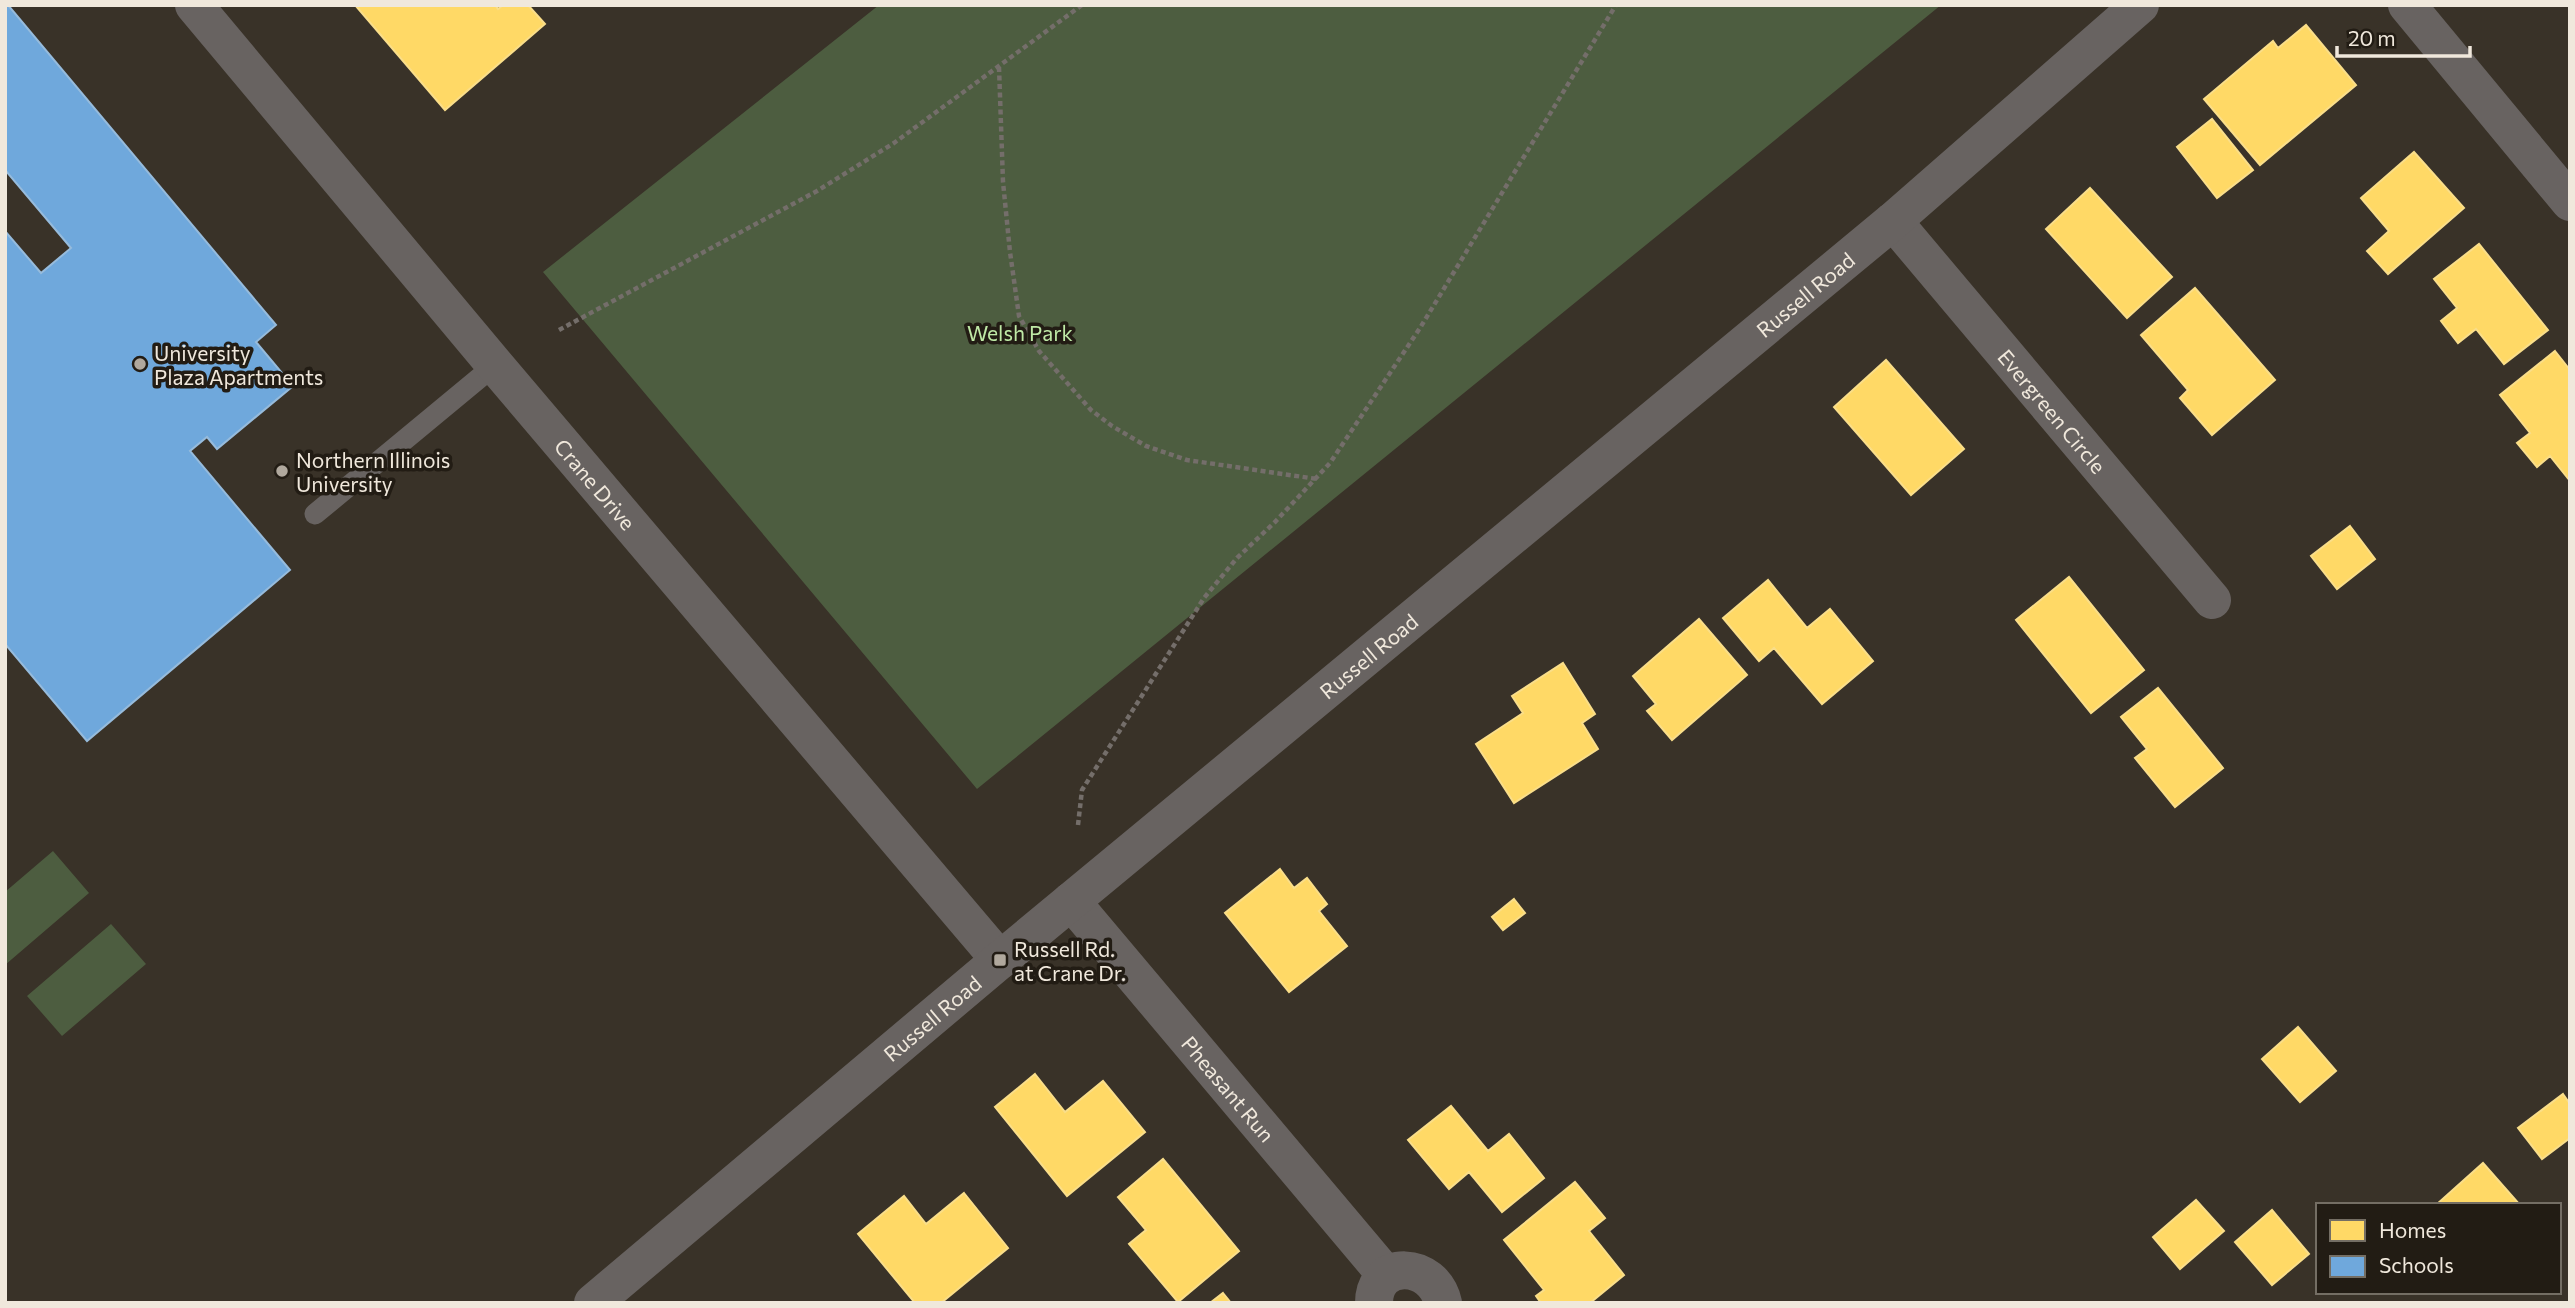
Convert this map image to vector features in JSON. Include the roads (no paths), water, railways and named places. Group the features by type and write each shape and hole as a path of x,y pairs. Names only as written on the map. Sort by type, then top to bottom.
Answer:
{"street":[{"name":"Crane Drive","path":"194,5 495,365 1000,960"},
{"name":"Russell Road","path":"593,1303 1000,960 1893,222 2140,5"},
{"path":"2407,5 2570,202"},
{"name":"Evergreen Circle","path":"1893,222 2212,600"},
{"name":"Pheasant Run","path":"1072,901 1380,1289 1403,1270 1416,1271 1435,1283 1443,1303"}],"lane":[{"path":"315,514 495,365"}],"place":[{"name":"University Plaza Apartments","path":"140,364"},
{"name":"Northern Illinois University","path":"282,471"},
{"name":"Russell Rd. at Crane Dr.","path":"1000,960"}],"park label":[{"name":"Welsh Park","path":"1020,332"}]}
